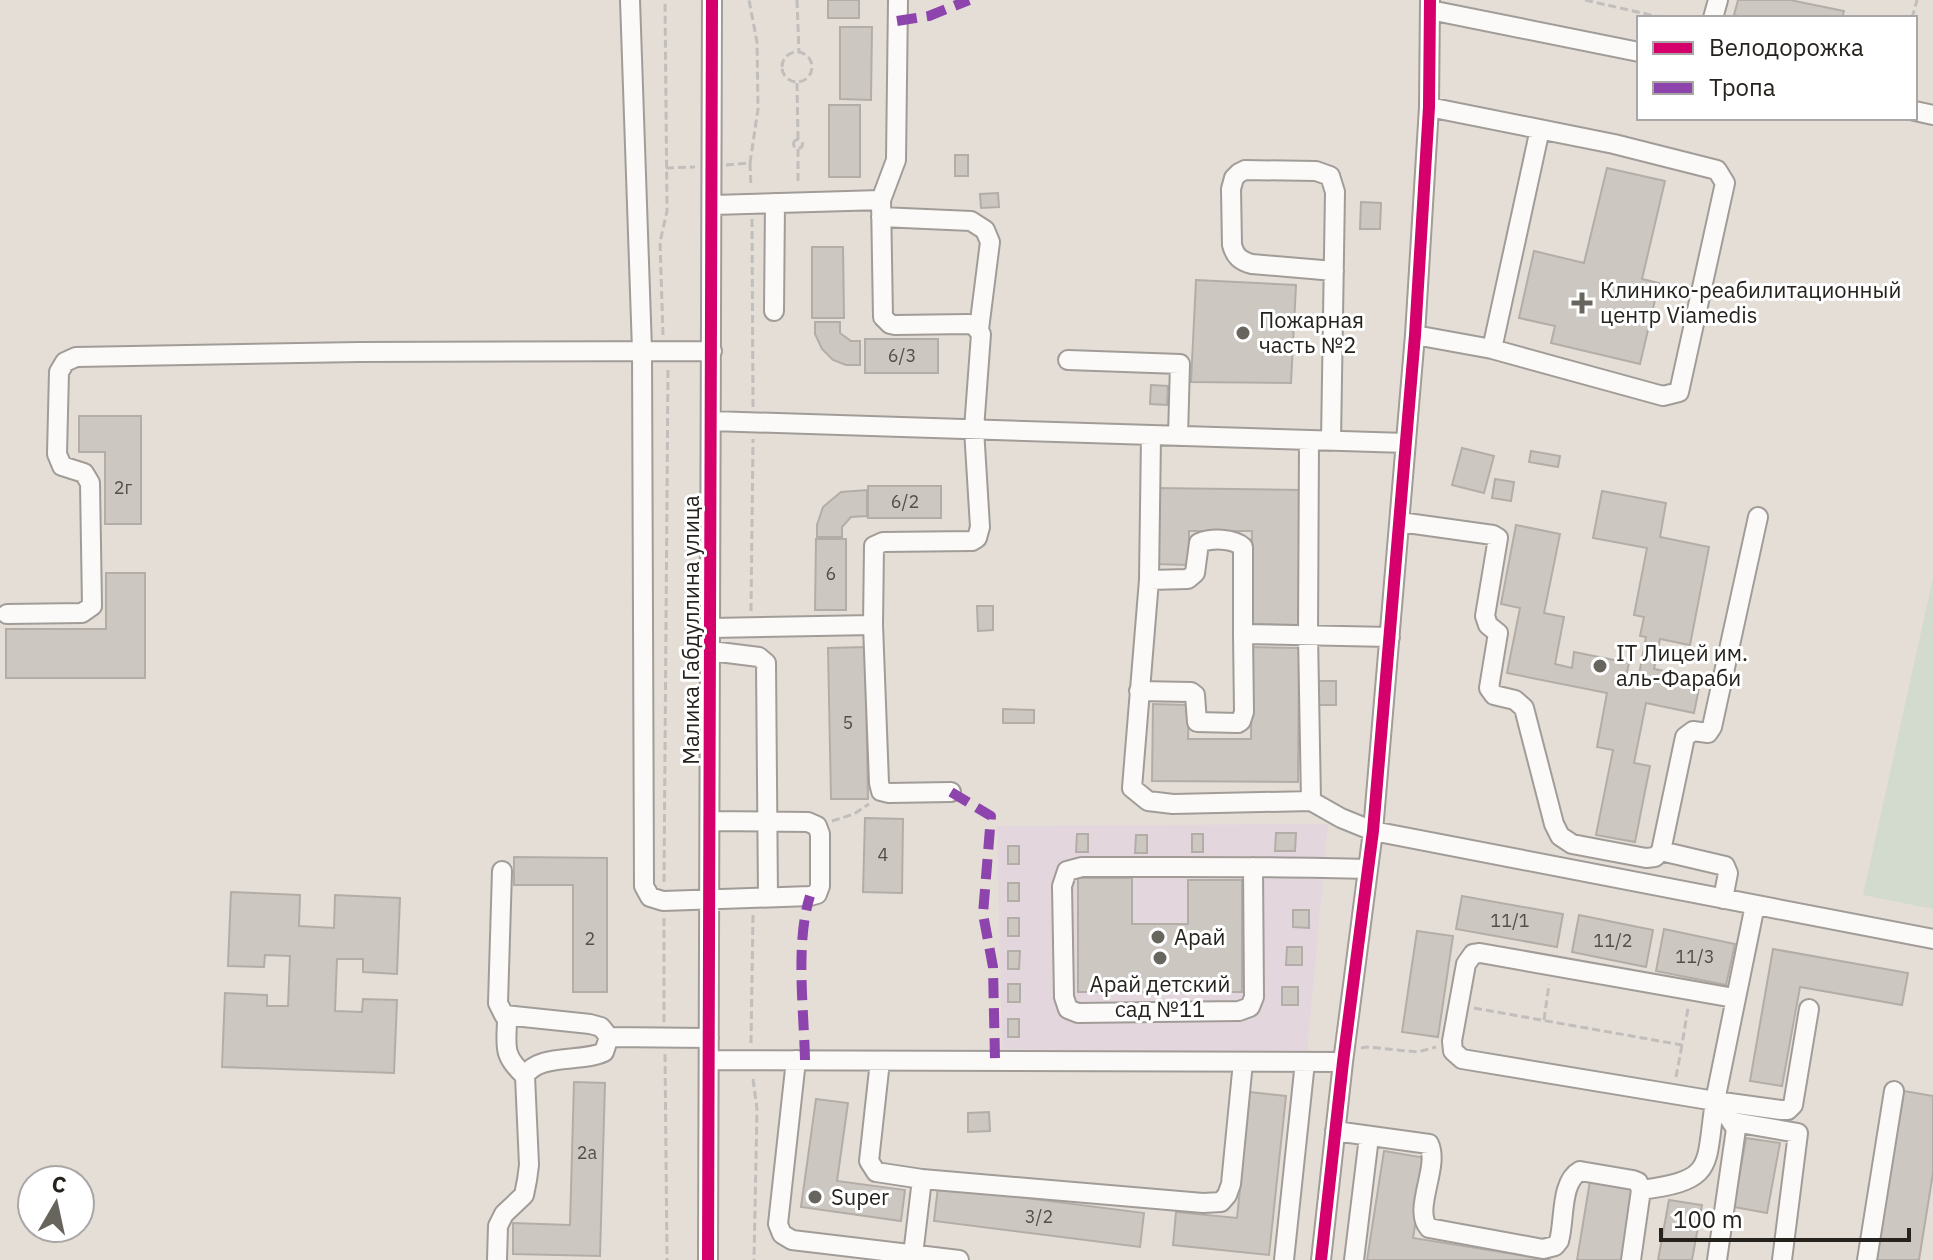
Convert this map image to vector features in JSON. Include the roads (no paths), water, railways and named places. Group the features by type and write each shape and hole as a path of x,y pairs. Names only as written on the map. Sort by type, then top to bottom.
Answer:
{"street":[{"path":"630,0 642,350 644,886 650,897 663,901 817,894 820,886 820,834 817,826 808,822 710,821"},
{"name":"Малика Габдуллина улица","path":"708,1260 712,0"},
{"path":"898,0 896,160 881,209 882,312 886,321 895,325 968,324 979,329"},
{"path":"1321,1260 1373,831 1400,522 1429,107 1430,5 1637,52"},
{"path":"1415,335 1492,349 1663,396 1679,392 1725,183 1717,170 1614,144 1429,107"},
{"path":"1492,349 1540,129"},
{"path":"1331,441 1334,271 1335,192 1330,176 1316,171 1245,170 1234,178 1231,189 1232,245 1239,259 1252,264 1334,271"},
{"path":"774,311 775,203"},
{"path":"713,205 798,203 881,209 971,221 985,230 990,242 979,329 982,341 974,429 980,527 977,538 966,542 883,542 874,546 873,625 879,787 885,793 951,792"},
{"path":"7,614 82,613 92,606 90,483 84,473 62,466 57,454 59,372 65,362 76,357 712,351"},
{"path":"1068,360 1180,364 1178,436"},
{"path":"712,421 1406,443"},
{"path":"1151,436 1149,580 1132,788 1148,801 1173,804 1311,801 1373,831 1933,939"},
{"path":"1309,440 1311,801"},
{"path":"1400,522 1498,538 1485,616 1488,625 1498,633 1489,688 1494,695 1519,702 1524,708 1554,824 1560,836 1572,844 1646,858 1655,857 1661,851 1685,737 1693,731 1708,733 1712,727 1758,517"},
{"path":"1139,691 1191,692 1196,698 1197,722 1238,723 1244,712 1241,544 1234,541 1202,541 1197,545 1196,568 1192,577 1149,580"},
{"path":"711,628 873,625"},
{"path":"1243,634 1390,637"},
{"path":"711,651 765,659 768,897"},
{"path":"1553,865 1560,836"},
{"path":"1661,851 1725,866 1728,873 1723,899"},
{"path":"1253,867 1254,997 1250,1007 1239,1011 1108,1013 1078,1013 1068,1009 1064,997 1062,886 1067,871 1082,867 1253,867 1368,869"},
{"path":"502,871 498,1003 501,1012 507,1017 590,1024 601,1027 609,1037"},
{"path":"1641,1190 1679,1184 1699,1174 1705,1163 1734,998 1755,905"},
{"path":"1734,998 1487,952 1473,954 1466,964 1452,1047 1456,1056 1462,1059 1788,1110 1793,1105 1809,1009"},
{"path":"507,1017 506,1050 511,1063 525,1076"},
{"path":"609,1037 709,1038"},
{"path":"497,1260 498,1226 504,1214 524,1195 527,1180 525,1076 529,1069 551,1060 589,1059 604,1052 609,1037"},
{"path":"709,1060 1305,1062 1344,1057"},
{"path":"796,1060 778,1224 782,1234 792,1240 959,1260"},
{"path":"880,1061 869,1161 876,1172 922,1179 1203,1203 1221,1202 1231,1184 1243,1062"},
{"path":"1284,1260 1305,1062"},
{"path":"1867,1260 1894,1091"},
{"path":"1715,1101 1734,1122 1736,1129 1717,1260"},
{"path":"1734,1122 1798,1133 1782,1260"},
{"path":"1335,1131 1429,1144 1423,1216 1425,1225 1434,1230 1549,1248 1559,1241 1569,1183 1575,1174 1580,1171 1638,1182 1641,1190 1631,1260"},
{"path":"1354,1260 1369,1137"},
{"path":"913,1255 922,1179"}],"place":[{"name":"Клинико-реабилитационный центр Viamedis","path":"1582,303"},
{"name":"Пожарная часть №2","path":"1243,333"},
{"name":"IT Лицей им. аль-Фараби","path":"1600,666"},
{"name":"Арай","path":"1158,937"},
{"name":"Арай детский сад №11","path":"1160,958"},
{"name":"Super","path":"815,1197"}]}
